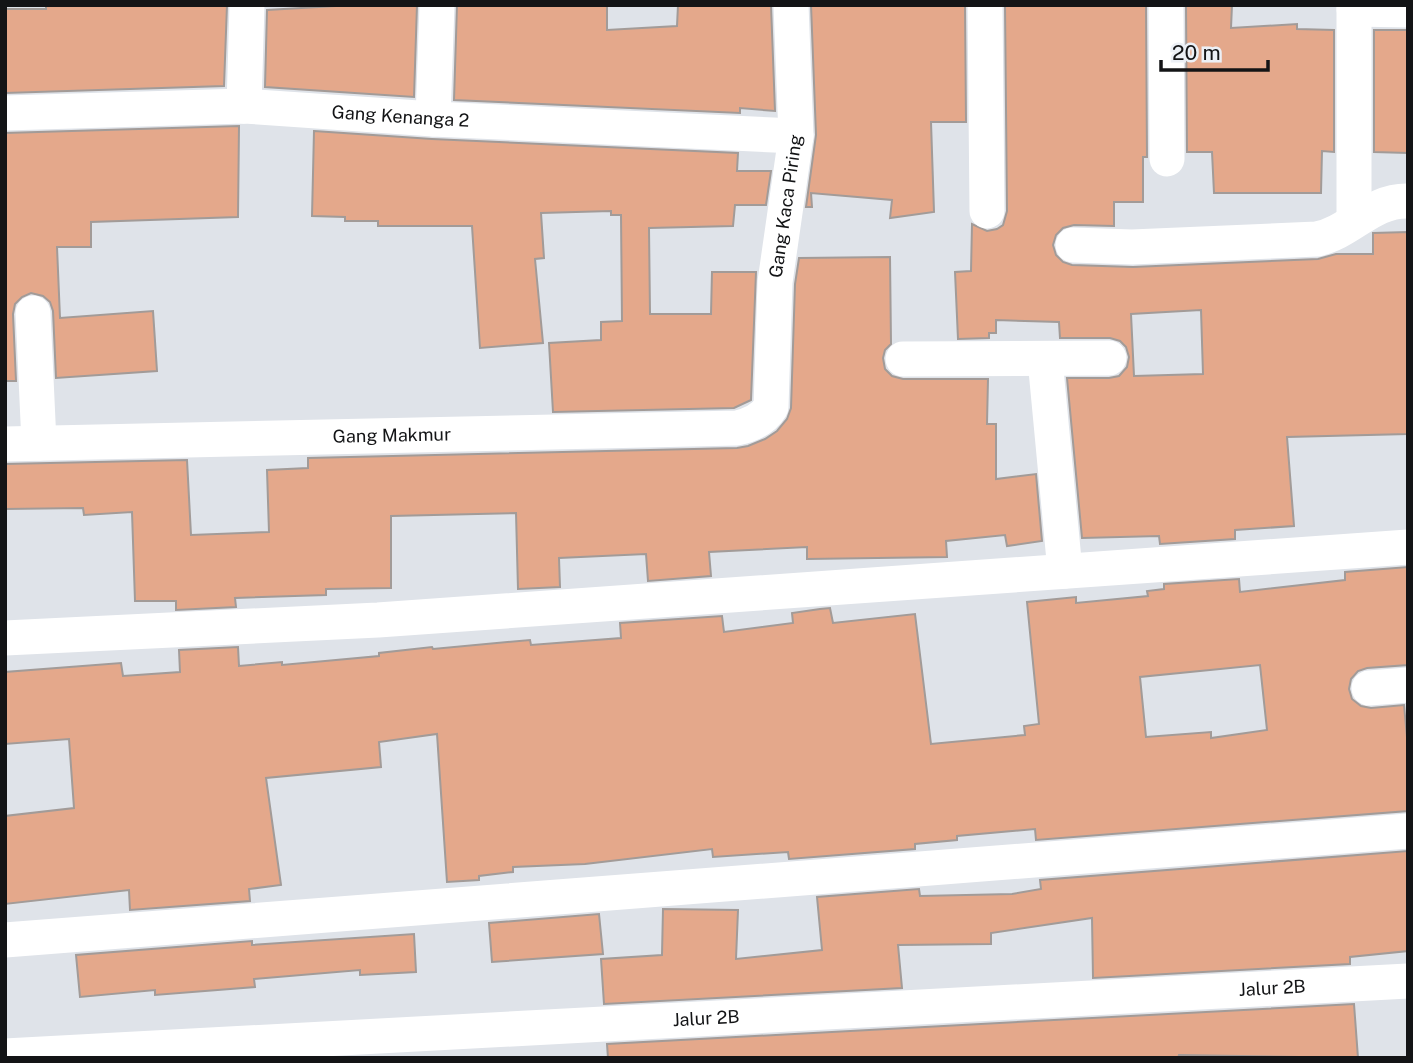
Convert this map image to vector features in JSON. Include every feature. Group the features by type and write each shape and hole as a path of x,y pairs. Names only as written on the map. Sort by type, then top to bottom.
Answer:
{"street":[{"path":"244,106 247,5"},
{"path":"433,119 437,5"},
{"name":"Gang Kaca Piring","path":"771,407 775,282 796,136 792,5"},
{"path":"985,5 987,211"},
{"path":"1166,5 1167,159"},
{"path":"1354,221 1354,7 1408,10"},
{"name":"Gang Kenanga 2","path":"5,113 244,106 433,119 796,136"},
{"path":"1073,245 1132,247 1294,241 1330,236 1385,203 1408,201"},
{"path":"22,443 33,313"},
{"path":"903,359 1109,358"},
{"path":"1045,359 1065,571"},
{"name":"Gang Makmur","path":"22,443 737,428 757,421 766,415 771,407"},
{"path":"5,638 378,620 1408,547"},
{"path":"1369,688 1408,685"},
{"path":"5,940 1408,831"},
{"name":"Jalur 2B","path":"5,1056 1408,981"}],"building":[{"path":"46,5 227,5 224,86 5,93 6,9 46,9"},
{"path":"353,5 417,5 414,97 265,87 267,10"},
{"path":"457,5 607,5 607,30 677,26 678,5 771,5 775,111 740,108 740,113 454,100"},
{"path":"811,5 965,5 966,122 931,122 934,212 890,218 892,200 811,193 812,207 806,207 816,135"},
{"path":"1005,5 1146,5 1147,157 1143,157 1143,202 1114,202 1114,226 1074,225 1063,228 1056,235 1053,245 1056,255 1063,262 1072,265 1133,267 1318,259 1336,254 1373,254 1373,233 1408,232 1408,434 1287,437 1294,526 1235,530 1235,539 1160,544 1159,536 1082,538 1067,378 1119,376 1127,367 1129,357 1126,347 1120,341 1110,338 1060,338 1059,322 996,320 996,333 989,333 989,338 958,339 955,272 971,271 972,224 987,231 997,229 1003,225 1007,211","holes":["1201,310 1203,374 1134,376 1131,314"]},
{"path":"1186,5 1232,5 1231,28 1297,24 1297,29 1334,30 1334,152 1322,151 1321,193 1214,193 1212,152 1187,152"},
{"path":"1374,30 1408,30 1408,153 1374,152"},
{"path":"239,126 238,217 91,222 91,247 57,247 60,318 153,311 157,371 56,378 53,311 50,302 43,296 31,293 15,304 13,314 16,381 5,381 5,133"},
{"path":"314,131 738,153 737,171 771,171 766,205 735,205 733,226 649,228 650,314 711,314 712,272 756,272 751,400 734,408 553,412 549,343 601,340 601,322 622,321 621,215 611,215 611,211 541,213 544,258 535,259 543,343 480,348 472,226 378,226 378,221 345,221 345,217 312,216"},
{"path":"890,257 891,344 885,350 883,358 885,369 892,376 903,379 988,379 987,424 996,424 996,479 1036,474 1042,541 1007,546 1005,535 946,541 947,557 807,559 807,547 709,552 711,576 648,581 646,554 559,558 560,587 518,589 516,513 391,516 391,588 326,589 326,595 235,598 236,607 176,610 176,601 135,601 132,512 84,515 83,508 5,509 5,464 187,460 191,535 269,532 267,470 308,468 308,458 748,446 777,431 787,419 791,408 795,284 799,258"},
{"path":"1408,567 1408,665 1358,671 1351,679 1349,689 1352,699 1361,706 1371,708 1404,705 1408,748 1408,811 1036,840 1035,829 957,836 957,840 915,844 915,849 789,859 788,852 713,857 712,849 585,864 513,867 513,872 479,876 479,880 447,882 437,734 379,742 381,767 266,778 281,885 249,889 250,901 130,910 129,890 5,904 5,816 74,808 69,739 5,744 5,672 121,663 123,676 180,672 179,650 238,647 239,666 282,662 282,665 379,656 379,653 432,647 530,640 531,645 621,638 620,623 722,616 724,632 793,623 792,613 830,608 833,623 915,614 931,744 1025,735 1024,726 1039,724 1027,602 1076,597 1076,603 1148,596 1147,591 1164,589 1164,584 1239,579 1240,592 1345,580 1345,572","holes":["1260,665 1267,730 1211,738 1211,732 1146,737 1140,677"]},
{"path":"1408,851 1408,951 1350,957 1350,964 1093,978 1092,918 991,933 991,944 898,945 902,988 604,1004 601,959 662,955 663,909 738,910 736,959 822,950 817,897 919,889 920,896 1012,894 1041,889 1040,880"},
{"path":"599,914 603,954 492,962 489,923"},
{"path":"414,934 416,972 360,975 360,970 254,979 255,987 155,995 155,990 80,997 76,955 252,941 252,945"},
{"path":"1354,1004 1358,1058 1179,1055 1178,1058 608,1058 607,1044"}]}
